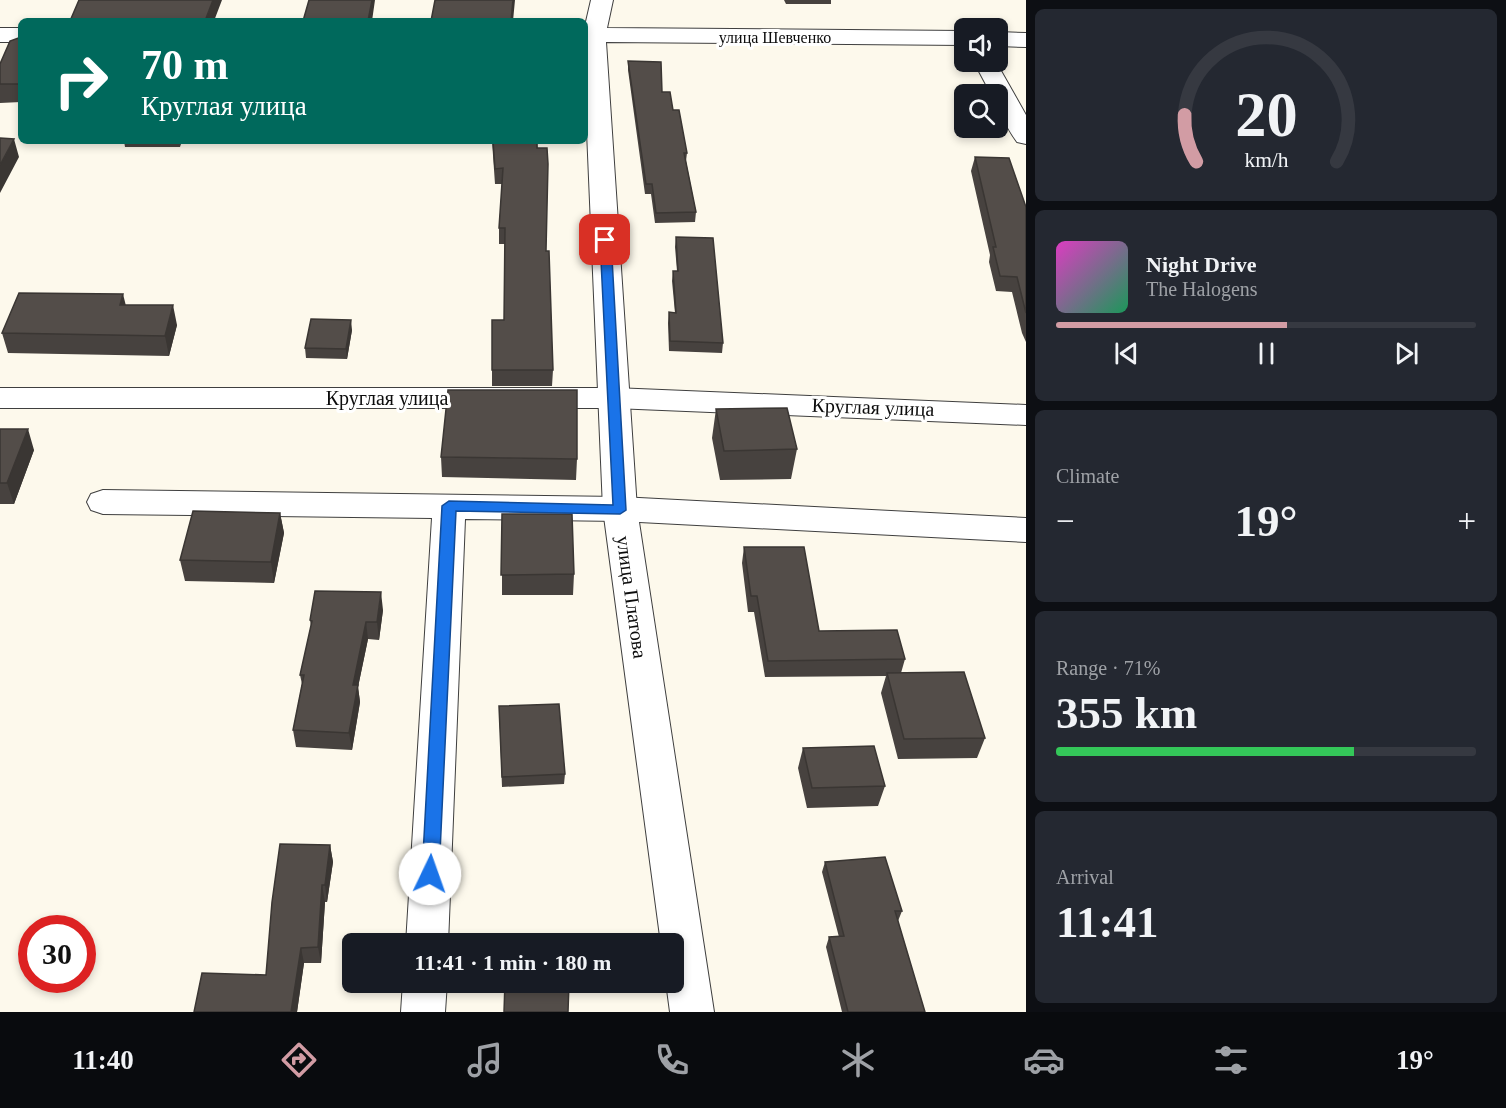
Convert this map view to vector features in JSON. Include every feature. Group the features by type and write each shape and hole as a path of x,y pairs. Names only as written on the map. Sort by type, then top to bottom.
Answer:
{"street":[{"name":"улица Платова","path":"602,0 590,35 620,510 692,1012"},
{"path":"0,35 18,35"},
{"name":"улица Шевченко","path":"590,35 954,38"},
{"path":"1008,39 1026,40"},
{"path":"990,72 1026,137"},
{"name":"Круглая улица","path":"0,398 614,398 1026,415"},
{"path":"103,502 620,510 1026,530"},
{"path":"428,933 449,506"},
{"path":"423,1012 424,993"}],"building":[{"path":"79,0 213,0 206,18 71,18"},
{"path":"309,0 372,0 369,18 304,18"},
{"path":"435,0 513,0 511,18 432,18"},
{"path":"18,38 18,84 0,84 0,64 10,41"},
{"path":"628,61 661,62 662,92 670,92 673,110 679,110 687,153 684,153 696,212 656,213 652,184 646,184"},
{"path":"0,138 14,139 0,165"},
{"path":"493,144 537,144 537,148 547,148 546,251 549,251 553,370 492,370 492,320 504,320 505,228 499,228 503,168 495,169"},
{"path":"975,157 1009,158 1026,207 1026,313 1017,277 1000,276 993,247 996,247"},
{"path":"676,237 713,238 723,343 670,341 669,312 676,313 673,271 678,271"},
{"path":"19,293 123,294 120,305 173,305 165,336 2,333"},
{"path":"311,319 351,320 346,349 305,348"},
{"path":"448,390 577,390 577,459 441,457"},
{"path":"787,408 797,449 724,451 716,409"},
{"path":"0,429 28,429 7,483 0,483"},
{"path":"193,511 280,513 271,562 180,560"},
{"path":"502,514 572,514 574,574 501,575"},
{"path":"744,547 804,547 819,631 897,630 905,659 768,661 757,596 751,596"},
{"path":"315,591 381,592 377,622 366,622 353,685 358,685 349,733 293,730 304,675 300,675 312,621 310,620"},
{"path":"964,672 985,738 904,739 887,673"},
{"path":"559,704 565,774 502,777 499,706"},
{"path":"874,746 885,786 812,788 803,748"},
{"path":"280,844 330,845 325,885 322,885 318,947 301,948 291,1012 194,1012 202,973 266,975"},
{"path":"885,857 902,911 895,911 925,1012 848,1012 829,937 844,936 825,862"},
{"path":"505,993 569,993 568,1012 504,1012"}],"route":[{"path":"430,874 449,506 620,510 605,240"}]}
